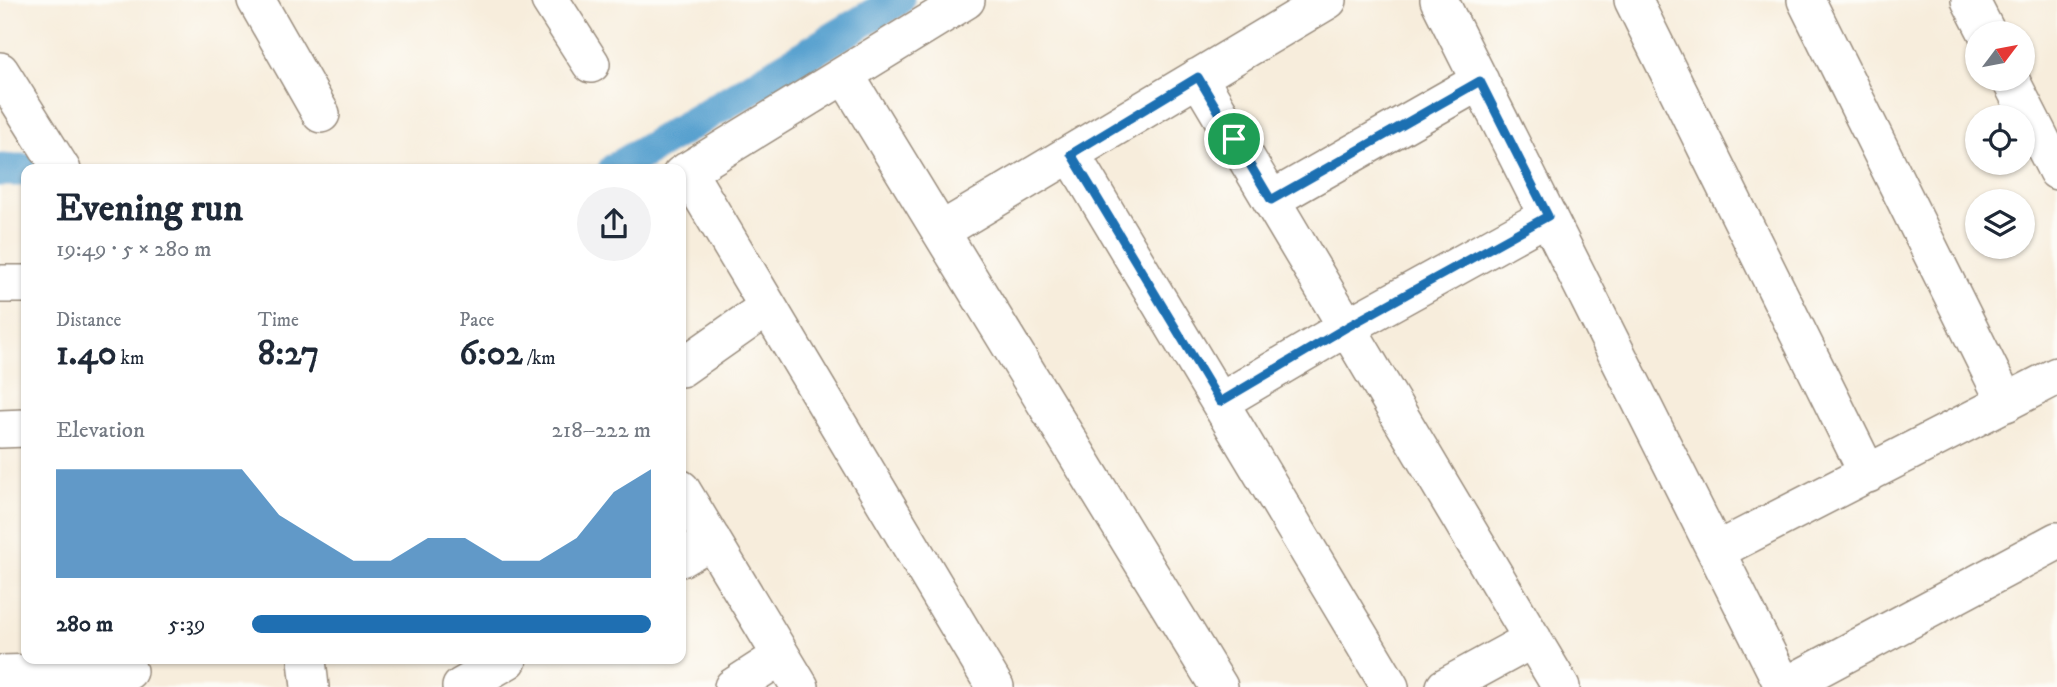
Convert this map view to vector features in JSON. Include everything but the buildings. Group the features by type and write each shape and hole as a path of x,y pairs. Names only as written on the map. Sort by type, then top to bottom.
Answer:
{"street":[{"path":"256,0 321,114"},
{"path":"550,0 592,64"},
{"path":"686,172 967,0"},
{"path":"941,231 1328,0"},
{"path":"1439,0 1784,687 2057,541"},
{"path":"1633,0 1868,474"},
{"path":"1806,0 2006,403"},
{"path":"1970,0 1981,21"},
{"path":"0,71 58,164"},
{"path":"845,75 1219,687"},
{"path":"1198,77 1561,687"},
{"path":"1271,200 1480,81"},
{"path":"2016,91 2057,171"},
{"path":"1071,154 1390,687"},
{"path":"686,176 768,307 995,687"},
{"path":"1220,402 1347,327 1548,216"},
{"path":"0,285 21,284"},
{"path":"686,364 768,307"},
{"path":"1716,551 2057,376"},
{"path":"0,429 21,428"},
{"path":"686,509 696,549 782,656 800,687"},
{"path":"1445,687 1533,639"},
{"path":"733,687 782,656"},
{"path":"307,664 310,687"},
{"path":"461,687 501,664"},
{"path":"0,674 128,673"}],"waterway":[{"path":"624,164 898,0"},
{"path":"0,170 21,170"}],"route":[{"path":"1198,77 1234,139 1271,200 1480,81 1548,216 1347,327 1220,402 1071,154 1198,77"}]}
